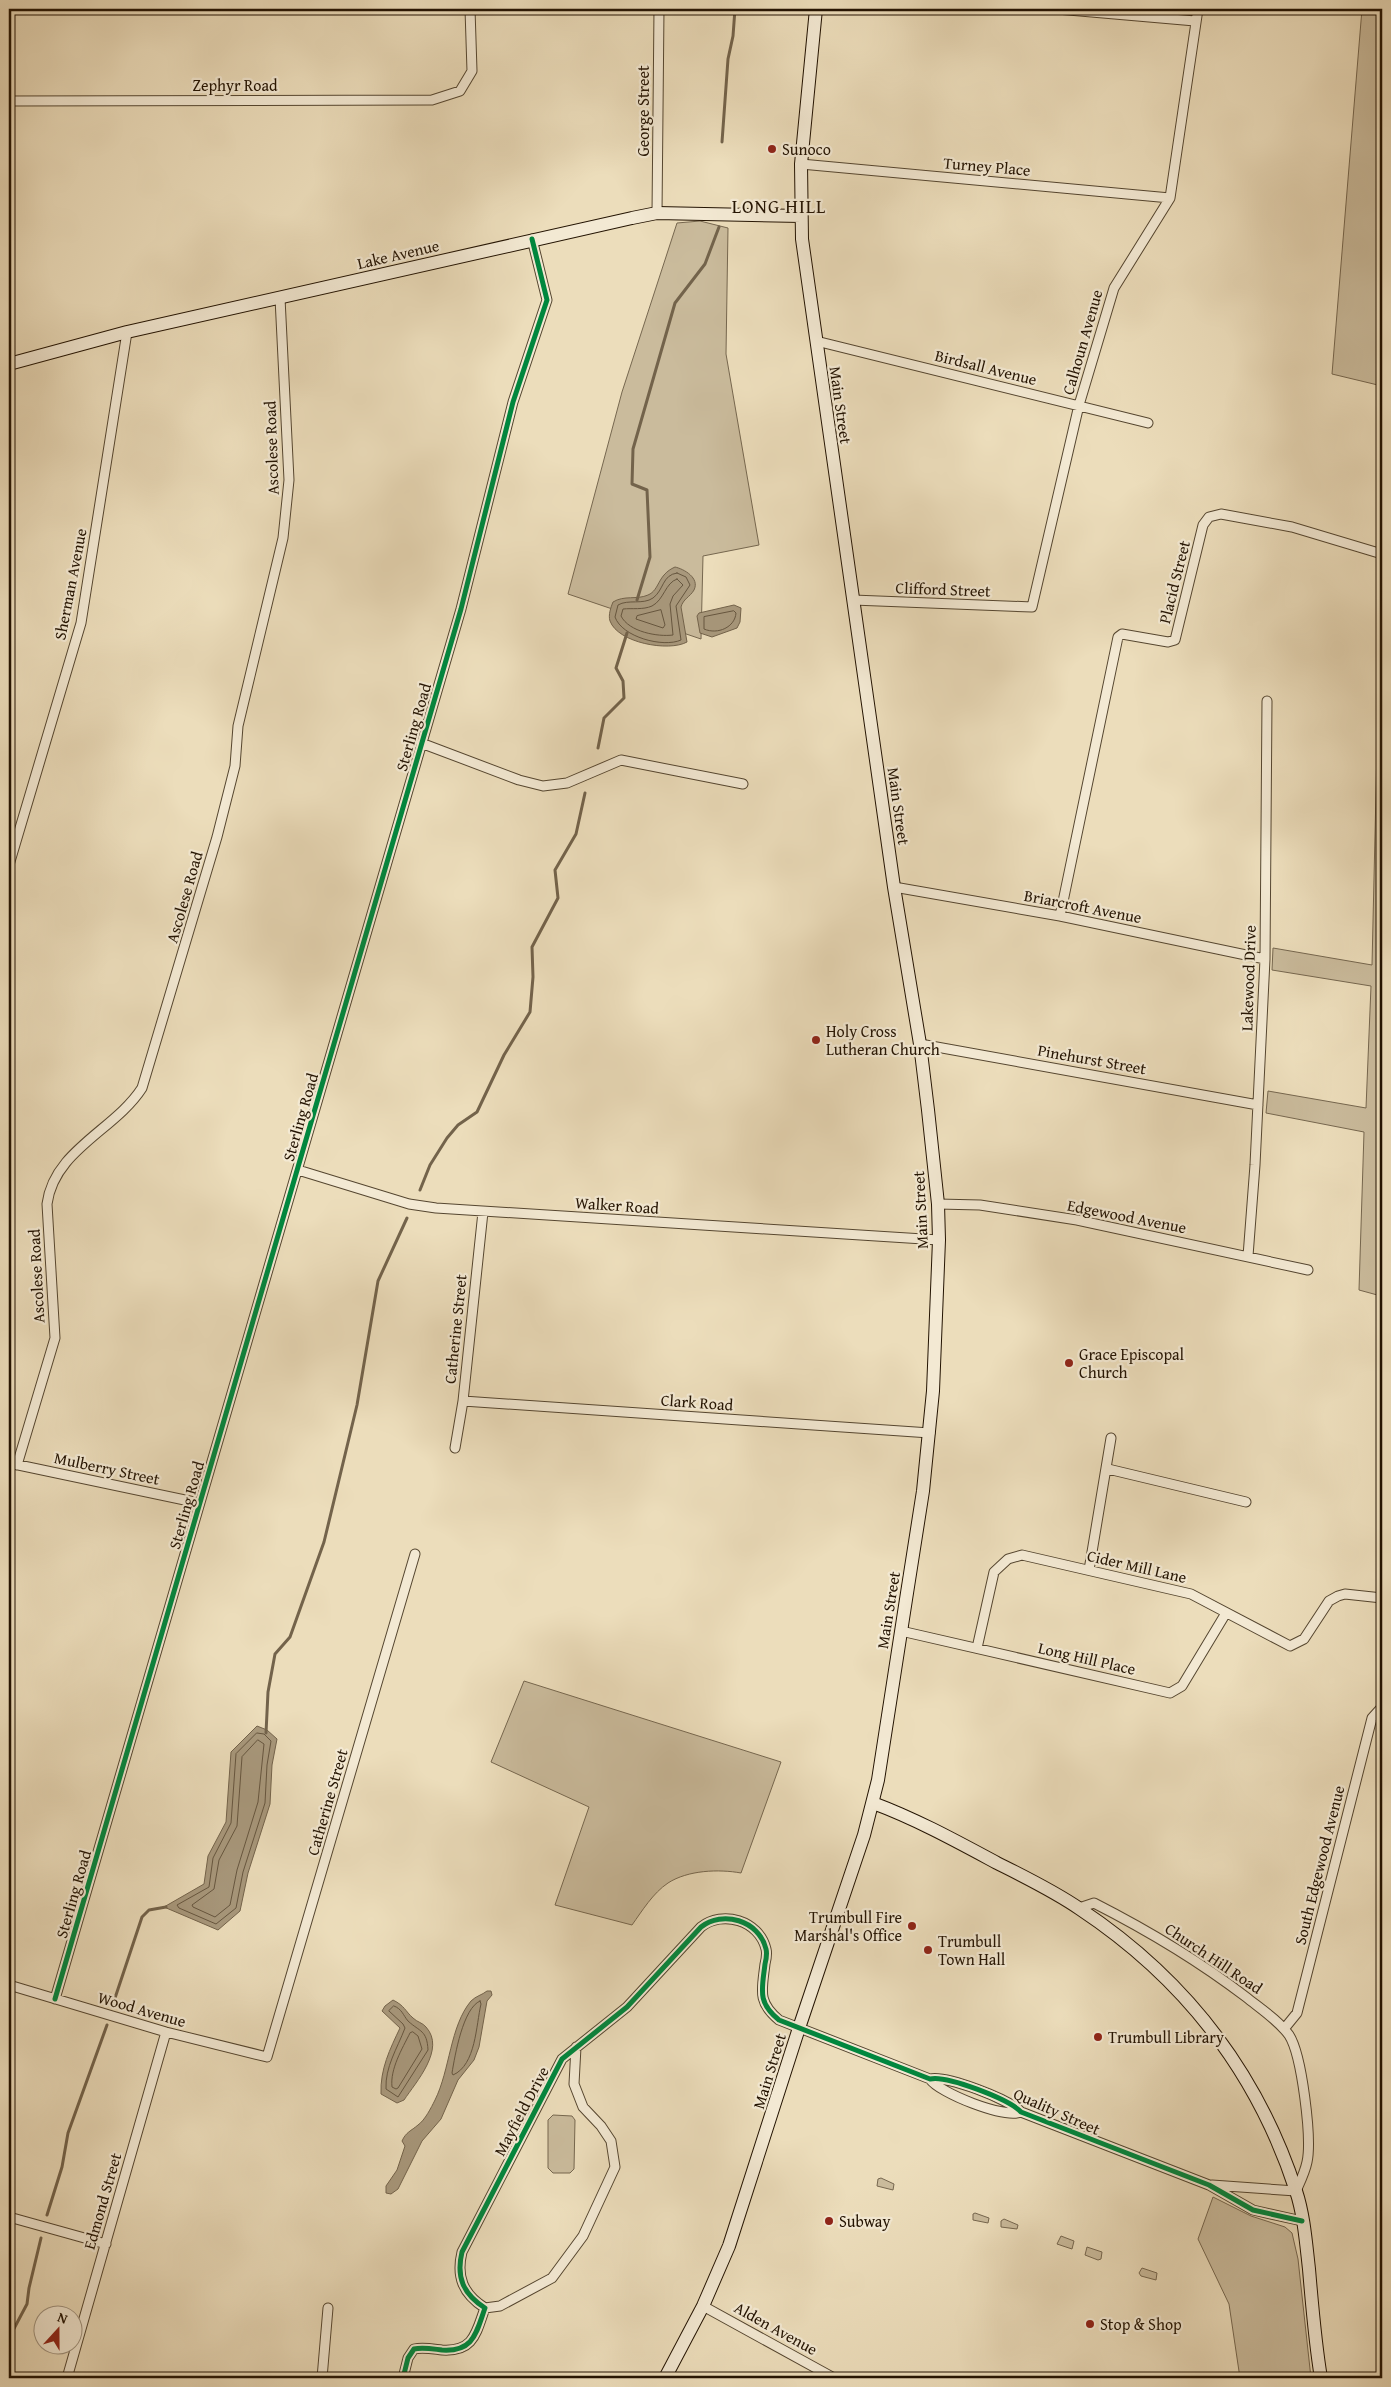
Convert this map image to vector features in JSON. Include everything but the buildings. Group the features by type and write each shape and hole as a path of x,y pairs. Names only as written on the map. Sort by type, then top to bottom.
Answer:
{"main road":[{"name":"Main Street","path":"665,2378 703,2306 735,2229 799,2028 855,1867 872,1803 901,1631 930,1433 938,1310 938,1204 920,1044 894,887 800,216 801,164 816,9"},
{"name":"Lake Avenue","path":"9,364 127,332 657,213 800,216"},
{"path":"872,1803 894,1811 963,1844 1079,1908 1123,1940 1162,1972 1214,2030 1259,2102 1296,2191 1302,2221 1321,2378"}],"street":[{"name":"Zephyr Road","path":"9,101 432,100 460,91 472,71 470,9"},
{"name":"George Street","path":"657,213 659,9"},
{"path":"1057,9 1195,20"},
{"name":"Calhoun Avenue","path":"1032,607 1079,405 1114,288 1170,198 1198,9"},
{"name":"Turney Place","path":"801,164 1170,198"},
{"name":"Sterling Road","path":"55,1999 461,609 513,402 547,300 532,240"},
{"name":"Ascolese Road","path":"13,1464 54,1338 47,1204 49,1191 62,1166 126,1108 142,1088 217,837 236,766 238,726 283,538 290,480 280,298"},
{"name":"Sherman Avenue","path":"9,865 81,624 127,332"},
{"name":"Birdsall Avenue","path":"816,341 1148,423"},
{"name":"Placid Street","path":"1060,916 1118,637 1122,634 1168,642 1175,640 1203,525 1210,517 1221,514 1292,527 1382,554"},
{"name":"Clifford Street","path":"853,600 1032,607"},
{"name":"Lakewood Drive","path":"1248,1256 1265,959 1267,701"},
{"path":"421,743 519,780 543,786 567,783 621,760 743,784"},
{"name":"Briarcroft Avenue","path":"894,887 1060,916 1265,959"},
{"name":"Pinehurst Street","path":"920,1044 1258,1105"},
{"name":"Walker Road","path":"298,1170 408,1204 483,1212 939,1240"},
{"name":"Edgewood Avenue","path":"938,1204 969,1204 1023,1211 1248,1256 1308,1270"},
{"name":"Catherine Street","path":"455,1448 463,1401 483,1212"},
{"name":"Clark Road","path":"463,1401 930,1433"},
{"path":"1089,1570 1112,1438"},
{"name":"Mulberry Street","path":"13,1464 199,1503"},
{"path":"1108,1469 1246,1502"},
{"name":"Catherine Street","path":"268,2057 415,1554"},
{"name":"Cider Mill Lane","path":"977,1648 994,1572 1008,1560 1022,1554 1191,1594 1290,1646 1304,1640 1329,1601 1338,1596 1345,1594 1382,1598"},
{"name":"Long Hill Place","path":"901,1631 1170,1693 1182,1686 1226,1613"},
{"name":"South Edgewood Avenue","path":"1284,2029 1297,2013 1372,1718 1382,1707"},
{"name":"Church Hill Road","path":"1079,1908 1094,1903 1134,1924 1212,1971 1269,2014 1284,2029 1294,2044 1297,2055 1306,2113 1308,2161 1296,2191"},
{"name":"Mayfield Drive","path":"576,2047 574,2084 583,2107 601,2126 611,2141 615,2167 583,2236 552,2278 500,2306 485,2308 474,2301 459,2280 458,2266 462,2252 562,2059 576,2047 627,2006 701,1927 708,1921 718,1918 736,1919 746,1924 762,1941 766,1950 762,1994 764,2004 768,2011 779,2020 799,2028"},
{"name":"Wood Avenue","path":"9,1985 166,2032 268,2057"},
{"name":"Quality Street","path":"799,2028 930,2079 940,2089 976,2103 1006,2113 1021,2112"},
{"name":"Edmond Street","path":"67,2378 166,2032"},
{"name":"Quality Street","path":"930,2079 945,2078 1013,2105 1021,2112 1209,2185 1253,2210 1302,2221"},
{"path":"976,2103 980,2092"},
{"name":"Quality Street","path":"1209,2185 1296,2191"},
{"path":"9,2217 106,2244"},
{"name":"Alden Avenue","path":"703,2306 834,2378"},
{"path":"322,2378 328,2308"},
{"path":"403,2378 408,2358 414,2349 452,2350 467,2346 472,2342 485,2308"}],"shaded area":[{"path":"1362,9 1382,9 1382,386 1332,374"},
{"path":"700,221 728,228 726,354 759,545 703,556 701,639 568,594 622,392 677,223"},
{"path":"1378,704 1382,705 1382,1434 1381,1296 1359,1290 1364,1132 1266,1113 1268,1091 1366,1108 1371,986 1272,970 1273,948 1372,965"},
{"path":"524,1681 781,1762 741,1873 723,1871 704,1872 685,1875 676,1879 657,1892 632,1925 555,1905 589,1807 491,1762"},
{"path":"553,2115 572,2116 575,2120 574,2169 570,2173 553,2173 548,2168 548,2120"},
{"path":"881,2178 894,2184 893,2190 877,2186 878,2179"},
{"path":"1213,2197 1251,2216 1285,2227 1292,2233 1298,2259 1311,2378 1240,2378 1229,2304 1198,2239"},
{"path":"973,2214 989,2218 988,2223 973,2220"},
{"path":"1004,2219 1018,2225 1017,2229 1001,2227 1001,2221"},
{"path":"1061,2236 1074,2241 1072,2249 1057,2244"},
{"path":"1087,2247 1102,2252 1101,2259 1098,2260 1085,2255"},
{"path":"1142,2268 1157,2273 1156,2280 1141,2276 1139,2273"}],"water":[{"path":"675,567 687,572 695,582 694,590 681,607 687,642 669,646 645,644 623,635 615,629 609,619 613,602 652,593 665,574"},
{"path":"734,605 741,608 740,622 737,628 712,637 700,633 697,616 699,613"},
{"path":"257,1726 267,1730 277,1739 272,1765 270,1804 248,1873 240,1911 218,1930 164,1907 204,1884 208,1856 226,1822 231,1752"},
{"path":"487,1991 491,1991 492,1995 487,2001 479,2047 474,2060 458,2080 441,2119 422,2141 398,2189 391,2194 386,2193 386,2186 397,2170 405,2146 402,2141 428,2114 435,2100 444,2075 454,2035 464,2011 473,1999"},
{"path":"393,2000 426,2027 433,2045 431,2055 422,2075 404,2100 397,2103 381,2094 384,2068 400,2028 382,2011"}],"waterway":[{"path":"722,142 728,59 733,36 735,9"},
{"path":"637,600 650,557 647,490 632,484 633,449 675,303 705,264 719,227"},
{"path":"598,748 604,718 624,698 623,681 616,668 627,633"},
{"path":"420,1190 430,1165 447,1138 458,1125 477,1112 504,1055 530,1012 533,977 532,947 558,898 555,870 576,834 585,793"},
{"path":"266,1733 268,1692 275,1654 290,1637 324,1542 357,1405 378,1281 407,1218"},
{"path":"112,2007 142,1917 149,1910 166,1907"},
{"path":"47,2215 62,2167 68,2133 107,2025"},
{"path":"9,2338 27,2304 41,2238"}],"cycle path":[{"path":"55,1999 461,609 513,402 547,300 532,239"},
{"path":"403,2378 408,2358 414,2349 453,2350 461,2348 476,2333 485,2308 471,2297 463,2284 460,2269 462,2252 562,2059 627,2007 701,1927 719,1919 739,1921 748,1925 762,1939 766,1949 762,1988 764,2001 779,2020 930,2079 949,2081 977,2089 1004,2101 1021,2112 1209,2185 1253,2210 1302,2221"}],"place":[{"name":"Sunoco","path":"772,149"},
{"name":"Holy Cross Lutheran Church","path":"816,1040"},
{"name":"Grace Episcopal Church","path":"1069,1363"},
{"name":"Trumbull Fire Marshal's Office","path":"912,1926"},
{"name":"Trumbull Town Hall","path":"928,1950"},
{"name":"Trumbull Library","path":"1098,2037"},
{"name":"Subway","path":"829,2221"},
{"name":"Stop & Shop","path":"1090,2324"}],"district":[{"name":"LONG HILL","path":"779,206"}]}
